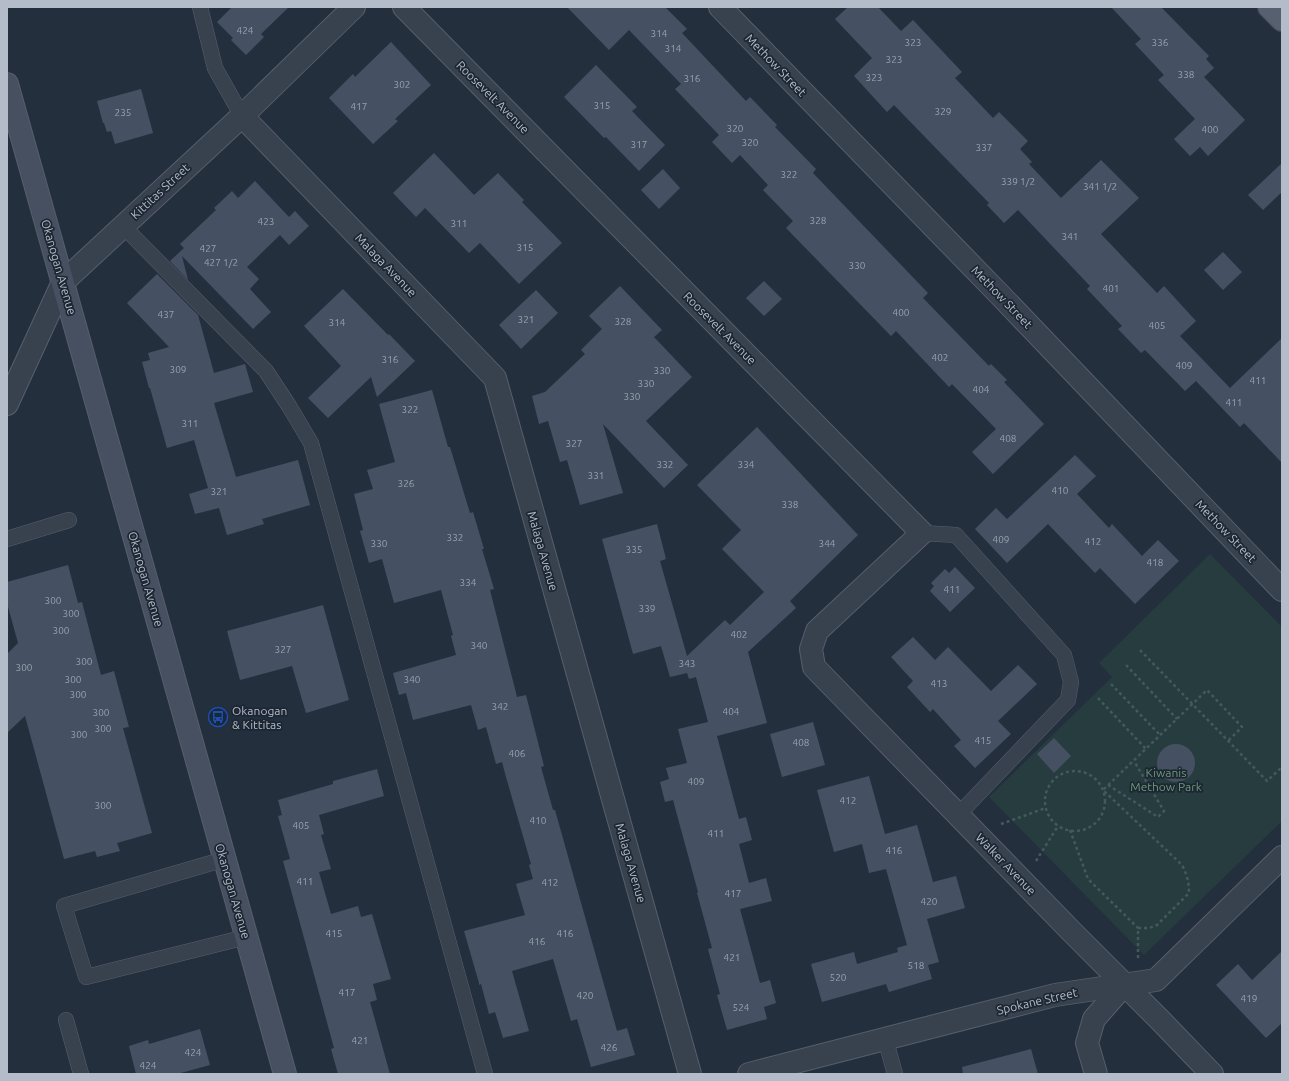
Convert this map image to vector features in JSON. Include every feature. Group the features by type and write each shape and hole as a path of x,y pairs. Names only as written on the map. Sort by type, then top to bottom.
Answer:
{"main road":[{"path":"1269,7 1282,20"}],"street":[{"name":"Kittitas Street","path":"7,404 63,282 242,116 354,7"},
{"name":"Roosevelt Avenue","path":"404,7 922,533"},
{"name":"Methow Street","path":"720,7 1001,296 1282,590"},
{"name":"Okanogan Avenue","path":"7,84 284,1074"},
{"name":"Malaga Avenue","path":"242,116 495,378 690,1074"},
{"name":"Walker Avenue","path":"922,533 817,630 811,649 814,667 1023,882 1131,984 1160,1020 1212,1074"},
{"name":"Spokane Street","path":"749,1074 1056,995 1156,980 1282,857"},
{"path":"1096,1074 1088,1043 1094,1020 1131,984"}],"lane":[{"path":"200,7 215,68 242,116"},
{"path":"123,226 266,371 311,443 485,1074"},
{"path":"7,539 69,520"},
{"path":"922,533 956,535 1064,655 1071,682 1068,700 958,815"},
{"path":"225,860 64,906 86,977 246,937"},
{"path":"66,1020 81,1074"},
{"path":"885,1038 895,1074"}],"path":[{"path":"1140,650 1267,781 1282,767"},
{"path":"1126,665 1177,719"},
{"path":"1111,684 1160,735"},
{"path":"1103,790 1207,690 1242,727 1228,741"},
{"path":"1098,698 1146,749"},
{"path":"1108,785 1158,817 1164,811 1134,760"},
{"path":"1070,830 1088,879 1138,928 1149,928 1156,925 1189,893 1188,876 1182,865 1103,790 1098,781 1090,775 1080,771 1060,775 1052,782 1047,791 1045,802 1047,812 1052,821 1058,826 1070,830 1081,830 1099,820 1104,811 1105,800 1103,790"},
{"path":"975,832 1046,808"},
{"path":"1023,882 1058,826"},
{"path":"1131,984 1138,928"}],"green space":[{"name":"Kiwanis Methow Park","path":"1210,554 1282,627 1282,821 1144,955 989,797 1112,677 1099,663"}],"building":[{"path":"232,7 289,7 261,34 264,37 246,55 231,40 233,38 217,22"},
{"path":"567,7 665,7 687,29 682,33 746,101 750,97 777,125 775,127 816,169 813,173 928,293 923,298 989,366 991,364 1007,380 1004,382 1044,424 993,474 972,452 996,429 952,384 949,387 896,331 891,336 786,228 793,221 763,190 768,185 740,155 732,163 712,142 719,135 675,89 681,84 629,30 609,50"},
{"path":"848,7 878,7 901,31 913,20 962,72 955,78 993,118 999,112 1028,141 1020,149 1032,162 1029,164 1061,198 1101,160 1139,198 1101,234 1157,293 1164,286 1196,321 1180,336 1230,388 1282,338 1282,463 1244,423 1240,427 1196,381 1185,391 1145,350 1141,353 1118,329 1122,326 1087,289 1090,286 1018,210 1004,223 987,205 989,203 894,105 887,112 854,76 872,58 835,19"},
{"path":"1111,7 1161,7 1209,56 1206,59 1214,68 1204,77 1245,120 1208,156 1200,147 1190,156 1174,139 1195,119 1158,80 1164,75 1135,44 1141,39"},
{"path":"391,42 431,85 395,119 398,121 373,144 329,98 353,74 355,77"},
{"path":"596,65 637,107 632,111 665,145 639,171 564,97"},
{"path":"141,89 153,133 115,144 111,131 107,132 103,123 97,101"},
{"path":"434,153 474,195 498,173 524,200 522,202 562,243 519,284 480,243 469,253 425,208 416,217 393,193"},
{"path":"1282,163 1282,192 1263,210 1248,195"},
{"path":"663,169 680,188 659,209 641,190"},
{"path":"255,181 289,217 295,211 309,226 289,245 280,235 247,267 259,279 250,289 271,312 253,329 182,256 188,280 170,261 184,248 180,244 216,210 214,208 232,191 238,198"},
{"path":"1223,252 1242,272 1223,290 1204,270"},
{"path":"157,274 198,315 214,373 245,364 253,392 214,403 236,477 298,460 310,505 262,519 264,524 227,535 219,508 195,514 189,494 208,488 194,440 167,448 142,362 150,360 148,353 169,347 127,303"},
{"path":"764,281 782,299 764,316 746,298"},
{"path":"620,286 662,330 654,337 692,377 646,421 688,465 664,488 603,424 623,493 580,505 567,460 560,462 548,421 539,424 532,396 545,392 585,354 581,350 602,329 589,316"},
{"path":"343,289 415,361 377,397 371,377 328,418 308,398 341,366 304,326"},
{"path":"536,290 558,313 521,349 499,325"},
{"path":"432,390 448,447 450,447 470,513 473,512 484,549 482,549 494,589 490,590 517,697 526,695 544,766 541,767 553,810 555,810 617,1031 627,1028 635,1055 591,1067 577,1019 571,1021 553,959 512,971 529,1031 503,1038 495,1012 489,1014 481,984 479,985 464,931 525,915 516,884 533,879 529,865 531,864 502,762 496,764 486,727 478,730 471,705 413,720 406,693 399,695 393,673 456,655 451,636 453,635 441,590 394,603 382,559 369,563 360,531 363,530 354,494 373,489 367,470 395,462 379,404"},
{"path":"757,427 858,535 790,601 796,608 748,652 767,723 717,736 739,819 746,817 752,840 739,844 749,883 766,878 772,901 740,909 760,983 770,980 776,1003 764,1007 767,1019 727,1030 717,995 720,994 708,949 712,948 697,893 698,892 673,800 665,802 660,782 669,779 666,768 687,763 678,729 708,722 696,677 689,679 687,673 670,677 661,646 633,654 602,539 657,524 666,559 660,561 687,656 725,620 730,625 764,592 722,549 741,530 697,485"},
{"path":"1075,455 1096,476 1077,494 1109,528 1112,524 1142,556 1158,540 1179,561 1135,604 1100,568 1095,573 1048,524 1007,563 975,529 996,508 1007,519"},
{"path":"68,565 78,603 82,602 101,675 114,671 129,727 123,728 152,833 117,843 120,851 97,857 95,851 64,859 25,716 7,733 7,654 18,643 7,603 7,582"},
{"path":"955,567 975,588 950,612 930,591 934,586 931,583 945,569 949,573"},
{"path":"323,605 349,700 306,713 292,666 240,680 227,631"},
{"path":"913,637 935,660 948,647 991,691 1018,665 1037,684 998,721 1011,734 975,768 954,746 961,740 933,709 930,712 907,687 913,681 891,657"},
{"path":"813,722 825,765 782,777 770,734"},
{"path":"1054,738 1071,756 1054,773 1037,754"},
{"path":"1172,744 1180,744 1190,749 1194,756 1194,770 1190,777 1180,782 1172,782 1162,777 1160,774 1157,767 1157,759 1162,749 1165,747"},
{"path":"377,769 384,796 319,815 324,834 321,835 331,869 319,872 331,914 358,906 361,917 372,914 391,979 373,984 377,1000 370,1002 390,1074 338,1074 331,1049 334,1048 283,861 290,859 278,816 282,815 278,800 333,784 333,781"},
{"path":"869,776 885,834 917,825 933,882 956,876 965,908 927,919 939,962 928,965 932,979 889,992 886,984 822,1002 811,964 854,952 857,964 898,952 897,948 907,945 886,869 869,873 862,844 834,852 817,790"},
{"path":"1282,951 1282,1023 1266,1038 1216,985 1238,964 1252,980"},
{"path":"200,1029 210,1065 177,1074 136,1074 129,1046 148,1040 149,1044"},
{"path":"1031,1049 1038,1074 963,1074 962,1067"}],"place":[{"name":"Okanogan & Kittitas","path":"218,717"}]}
